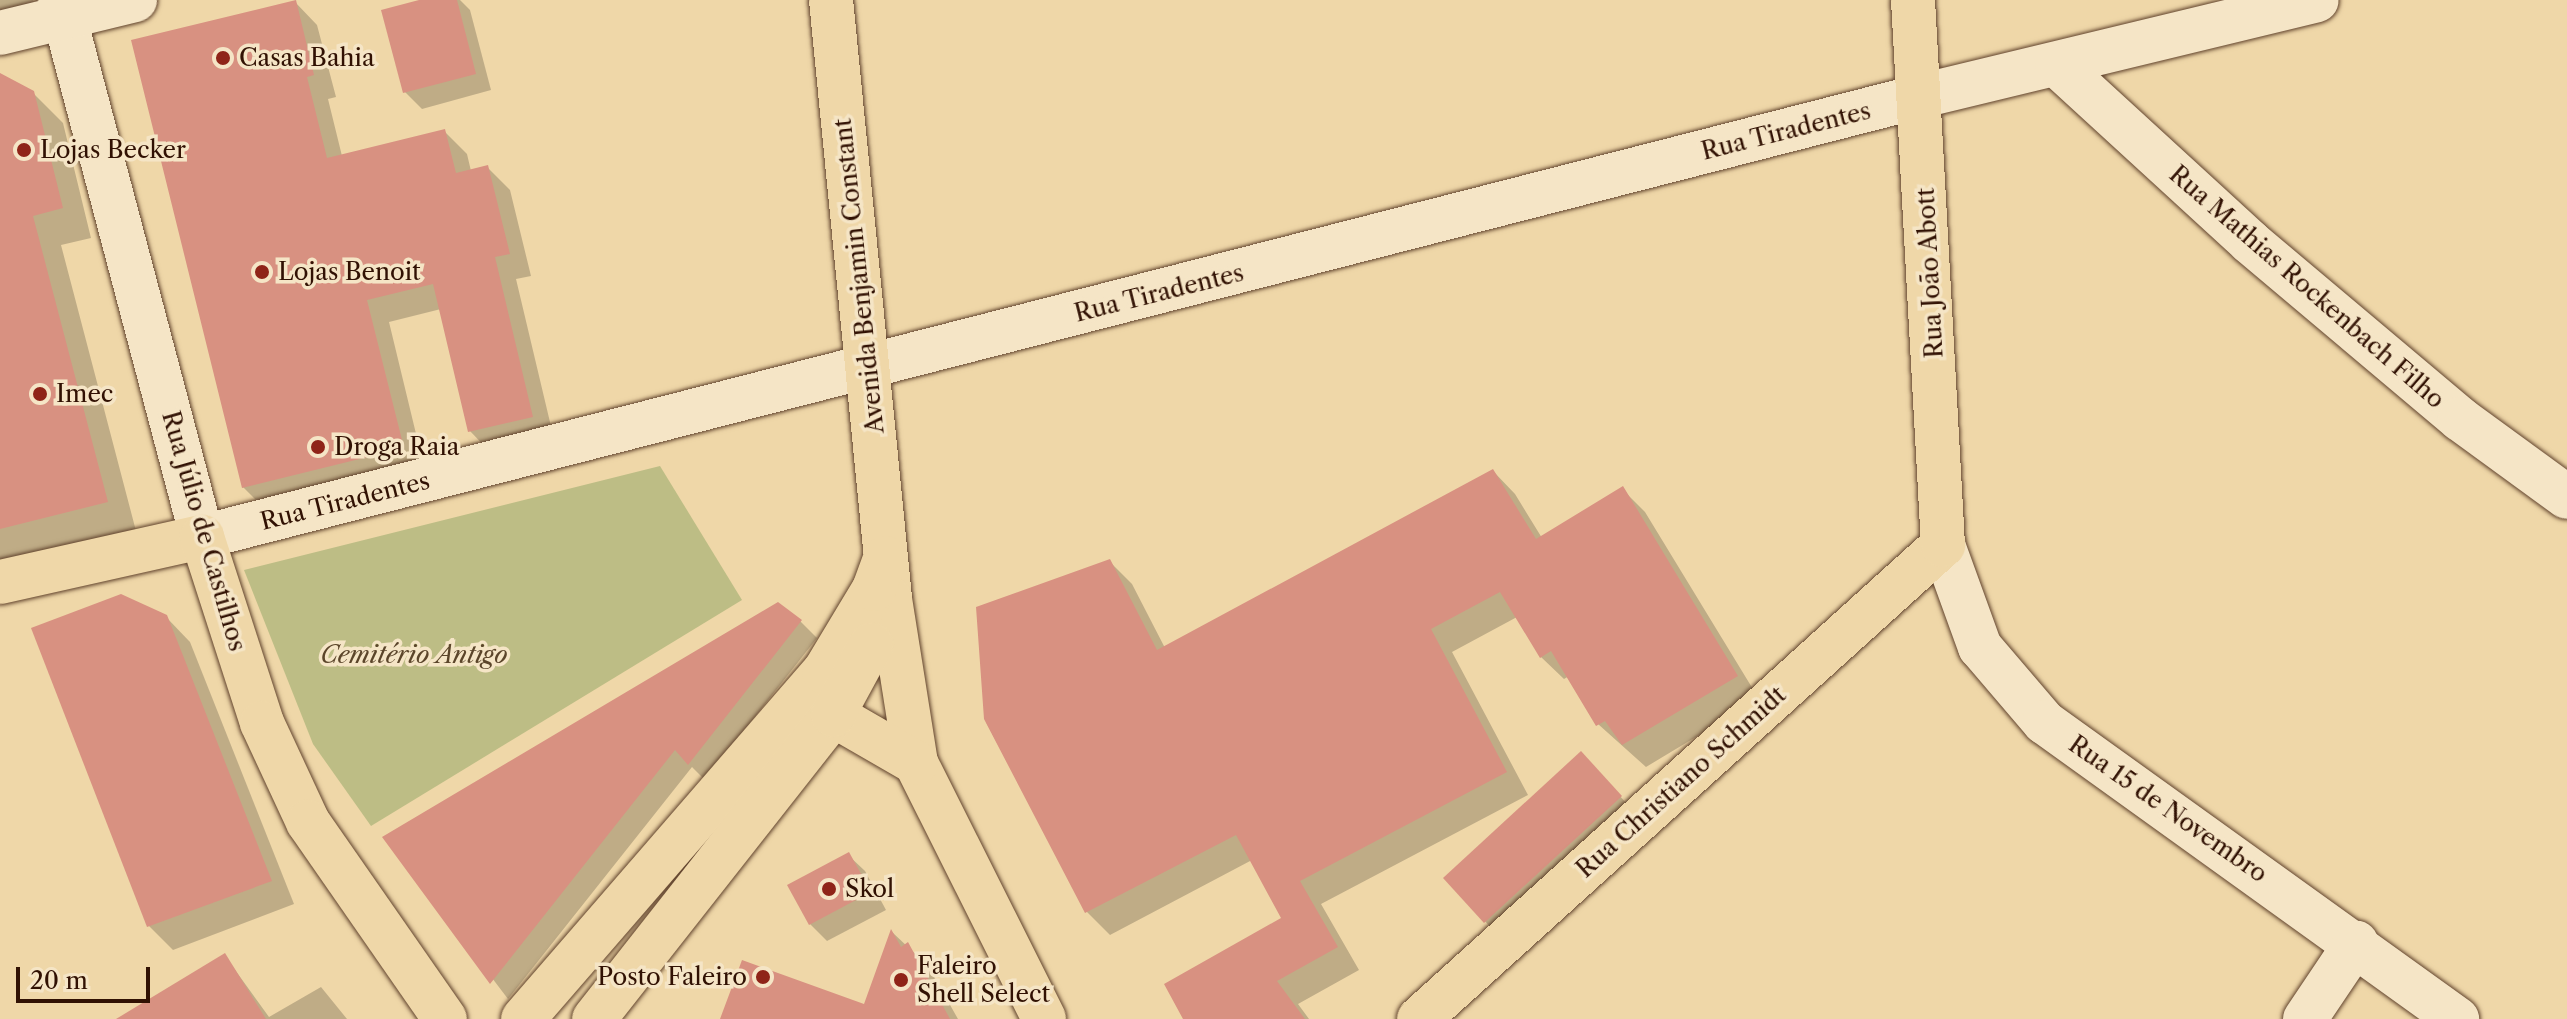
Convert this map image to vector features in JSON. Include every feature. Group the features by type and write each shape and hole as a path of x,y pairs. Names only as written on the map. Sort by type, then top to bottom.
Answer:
{"main road":[{"name":"Avenida Benjamin Constant","path":"831,0 890,599 916,763 1044,1019"},
{"name":"Rua João Abott","path":"1913,0 1921,96 1943,545"},
{"name":"Rua Tiradentes","path":"0,582 202,537"},
{"name":"Rua Júlio de Castilhos","path":"202,537 262,723 308,822 445,1019"},
{"name":"Rua Christiano Schmidt","path":"1419,1019 1943,545"},
{"name":"Avenida Benjamin Constant","path":"814,710 824,672 874,589 887,553"},
{"path":"594,1019 890,599"},
{"path":"814,710 916,763"},
{"path":"523,1019 814,710"}],"street":[{"path":"0,33 62,9 135,0"},
{"name":"Rua Tiradentes","path":"202,537 1921,96 2317,0"},
{"name":"Rua Júlio de Castilhos","path":"62,9 202,537"},
{"name":"Rua Mathias Rockenbach Filho","path":"2057,65 2250,242 2460,419 2567,497"},
{"name":"Rua 15 de Novembro","path":"1943,545 1980,647 2044,722 2356,943 2457,1019"},
{"path":"2305,1019 2356,943"}],"green space":[{"name":"Cemitério Antigo","path":"660,466 742,600 371,826 313,744 244,570"}],"building":[{"path":"296,0 314,75 307,77 327,158 445,129 456,173 488,165 510,254 495,257 533,417 468,432 433,284 367,300 404,448 242,488 131,40"},
{"path":"419,0 457,0 476,74 403,93 381,10"},
{"name":"Imec","path":"0,73 34,91 63,208 33,216 108,502 0,529"},
{"path":"1493,469 1536,539 1623,486 1738,676 1622,745 1605,721 1596,726 1551,651 1540,658 1500,592 1431,629 1507,772 1300,881 1338,947 1277,981 1305,1019 1183,1019 1164,984 1281,918 1236,835 1085,913 984,719 976,607 1110,559 1157,650"},
{"path":"121,594 167,615 272,881 147,927 31,628"},
{"path":"778,602 802,620 688,765 675,750 490,984 382,837"},
{"path":"1581,751 1622,796 1484,923 1443,878"},
{"name":"Skol","path":"849,852 871,892 809,925 787,885"},
{"path":"891,929 901,947 908,942 950,1019 720,1019 742,960 864,1004"},
{"path":"225,953 266,1019 116,1019"}],"place":[{"name":"Casas Bahia","path":"223,58"},
{"name":"Lojas Becker","path":"24,150"},
{"name":"Lojas Benoit","path":"262,272"},
{"name":"Imec","path":"40,394"},
{"name":"Droga Raia","path":"318,447"},
{"name":"Skol","path":"829,889"},
{"name":"Posto Faleiro","path":"763,977"},
{"name":"Faleiro Shell Select","path":"901,980"}]}
